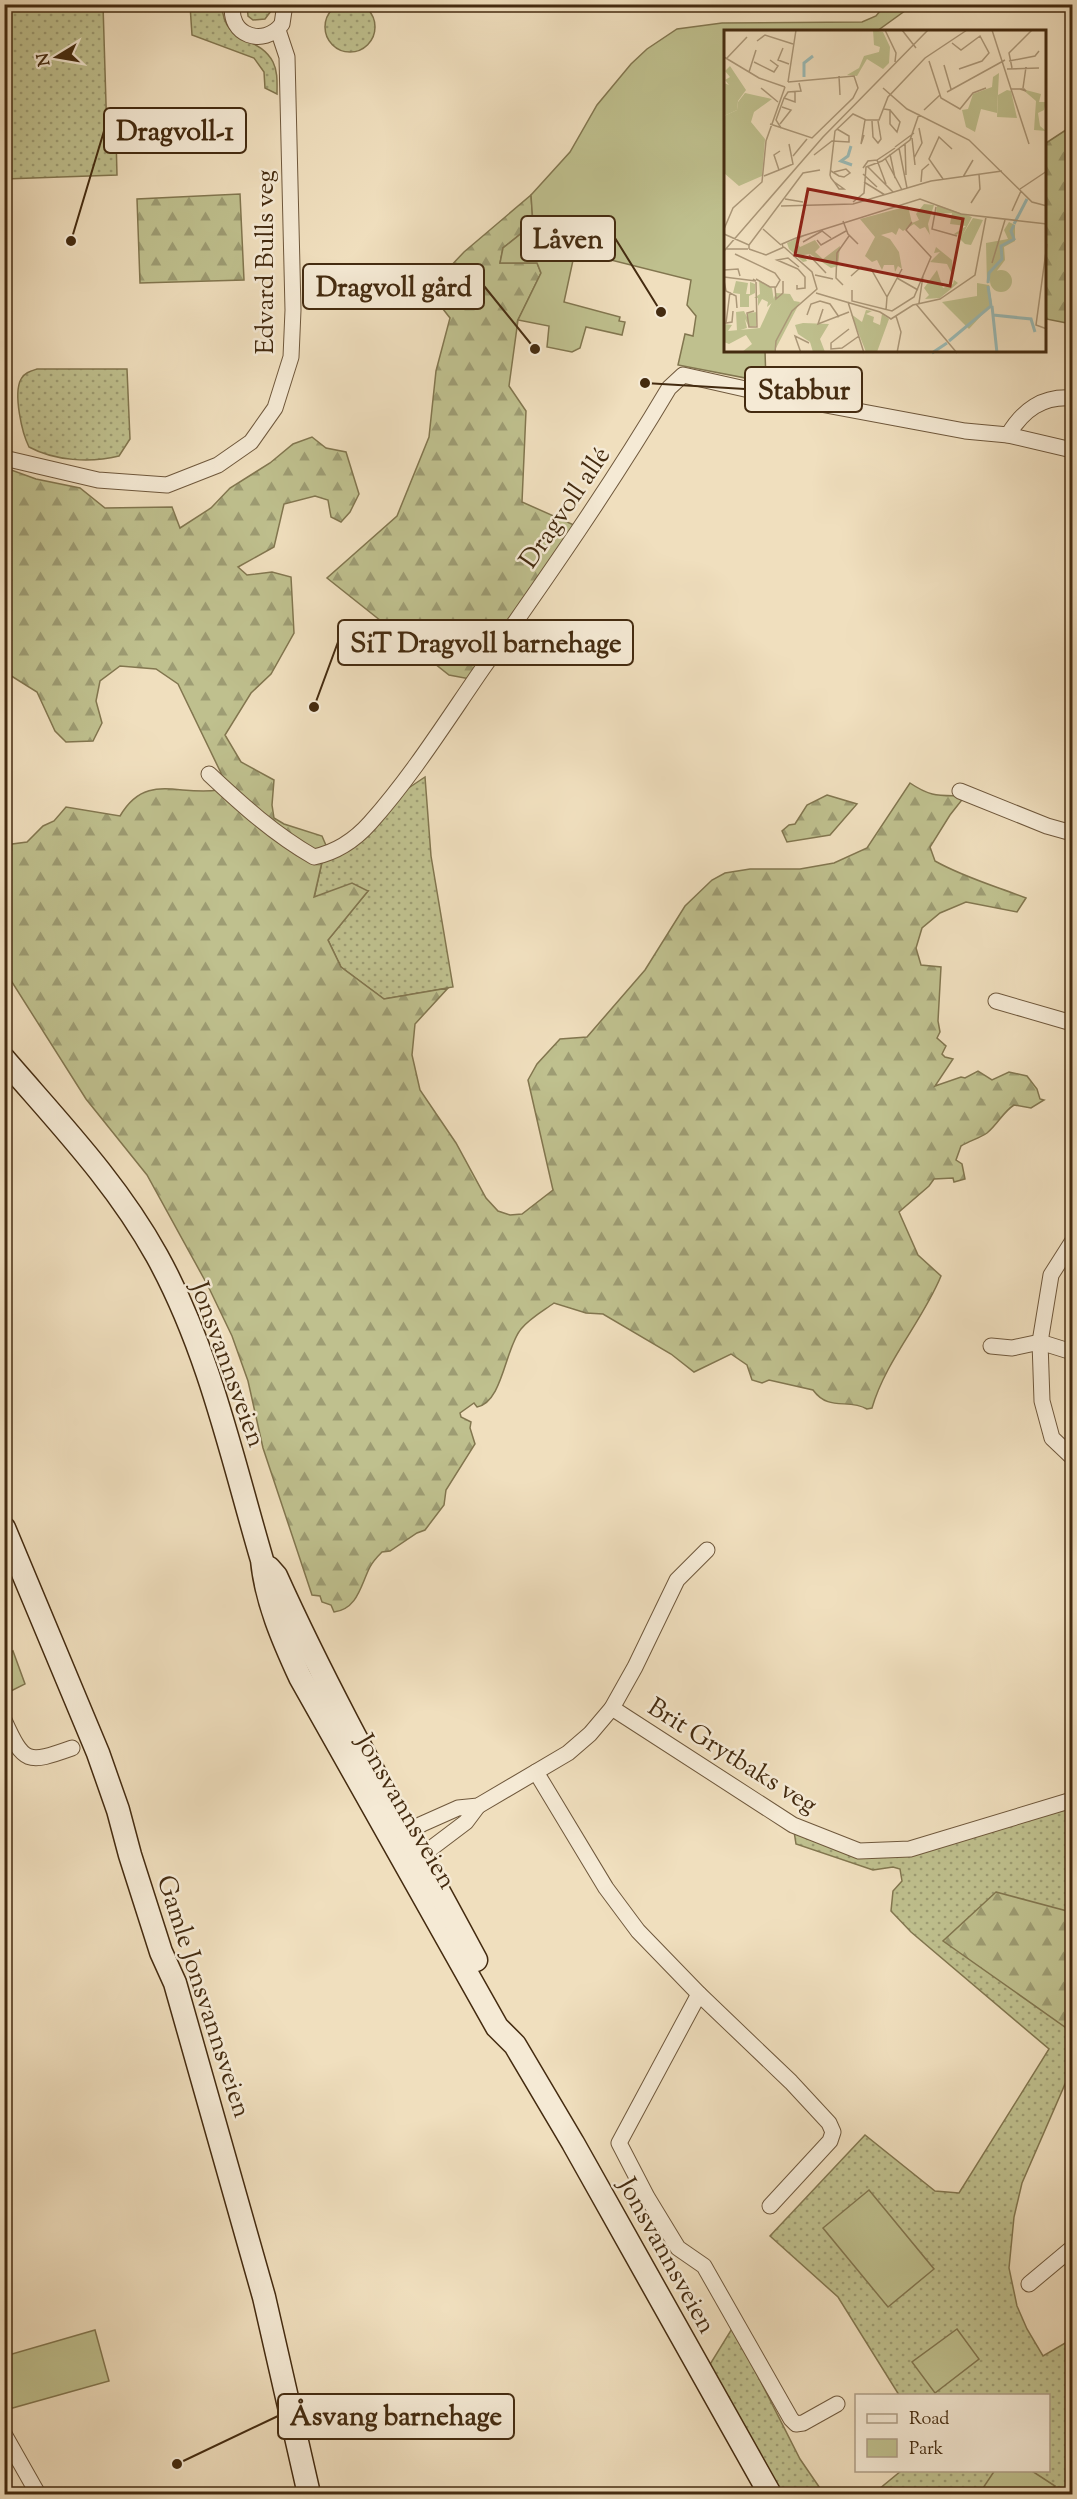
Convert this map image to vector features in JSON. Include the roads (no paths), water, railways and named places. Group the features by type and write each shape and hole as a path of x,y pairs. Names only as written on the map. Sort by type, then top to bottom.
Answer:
{"main road":[{"name":"Jonsvannsveien","path":"4,1059 72,1135 105,1176 157,1257 197,1343 262,1560 264,1584 289,1654 311,1700 497,2027 515,2045 573,2143 770,2494"},
{"name":"Gamle Jonsvannsveien","path":"4,1528 98,1753 118,1810 161,1952 174,1983 264,2297 309,2494"},
{"name":"Jonsvannsveien","path":"262,1560 276,1576 323,1677 510,2022 515,2045"}],"street":[{"path":"233,4 233,19 244,33 261,38 278,30 285,18 285,4"},
{"name":"Edvard Bulls veg","path":"4,458 98,480 167,485 218,465 251,442 274,408 291,357 293,310 287,57 278,30"},
{"name":"Dragvoll allé","path":"209,774 260,821 283,839 314,857 331,854 345,846 370,824 429,745 585,522 669,387 683,375 953,429 1008,435 1072,450"},
{"path":"1008,435 1026,411 1038,403 1057,398 1072,398"},
{"path":"960,791 1047,826 1072,833"},
{"path":"996,1001 1072,1023"},
{"path":"1072,1242 1051,1275 1040,1342 1042,1401 1053,1438 1072,1457"},
{"path":"991,1346 1012,1348 1040,1342 1072,1352"},
{"path":"478,1806 458,1808 408,1832 398,1852 421,1856 466,1822 478,1806 568,1753 590,1734 612,1708 635,1667 677,1580 707,1550"},
{"name":"Brit Grytbaks veg","path":"612,1708 793,1825 859,1851 910,1849 1072,1800"},
{"path":"4,1720 19,1749 26,1756 43,1759 72,1748"},
{"path":"536,1772 623,1913 638,1931 699,1994 791,2082 829,2123 833,2132 830,2141 771,2206"},
{"path":"699,1994 619,2143 647,2197 678,2248 704,2266 791,2419 796,2424 803,2424 837,2404"},
{"path":"1029,2284 1072,2248"},
{"path":"4,2434 38,2494"}],"place":[{"name":"Dragvoll-1","path":"71,241"},
{"name":"Låven","path":"661,312"},
{"name":"Dragvoll gård","path":"535,349"},
{"name":"Stabbur","path":"645,383"},
{"name":"SiT Dragvoll barnehage","path":"314,707"},
{"name":"Åsvang barnehage","path":"177,2464"}]}
